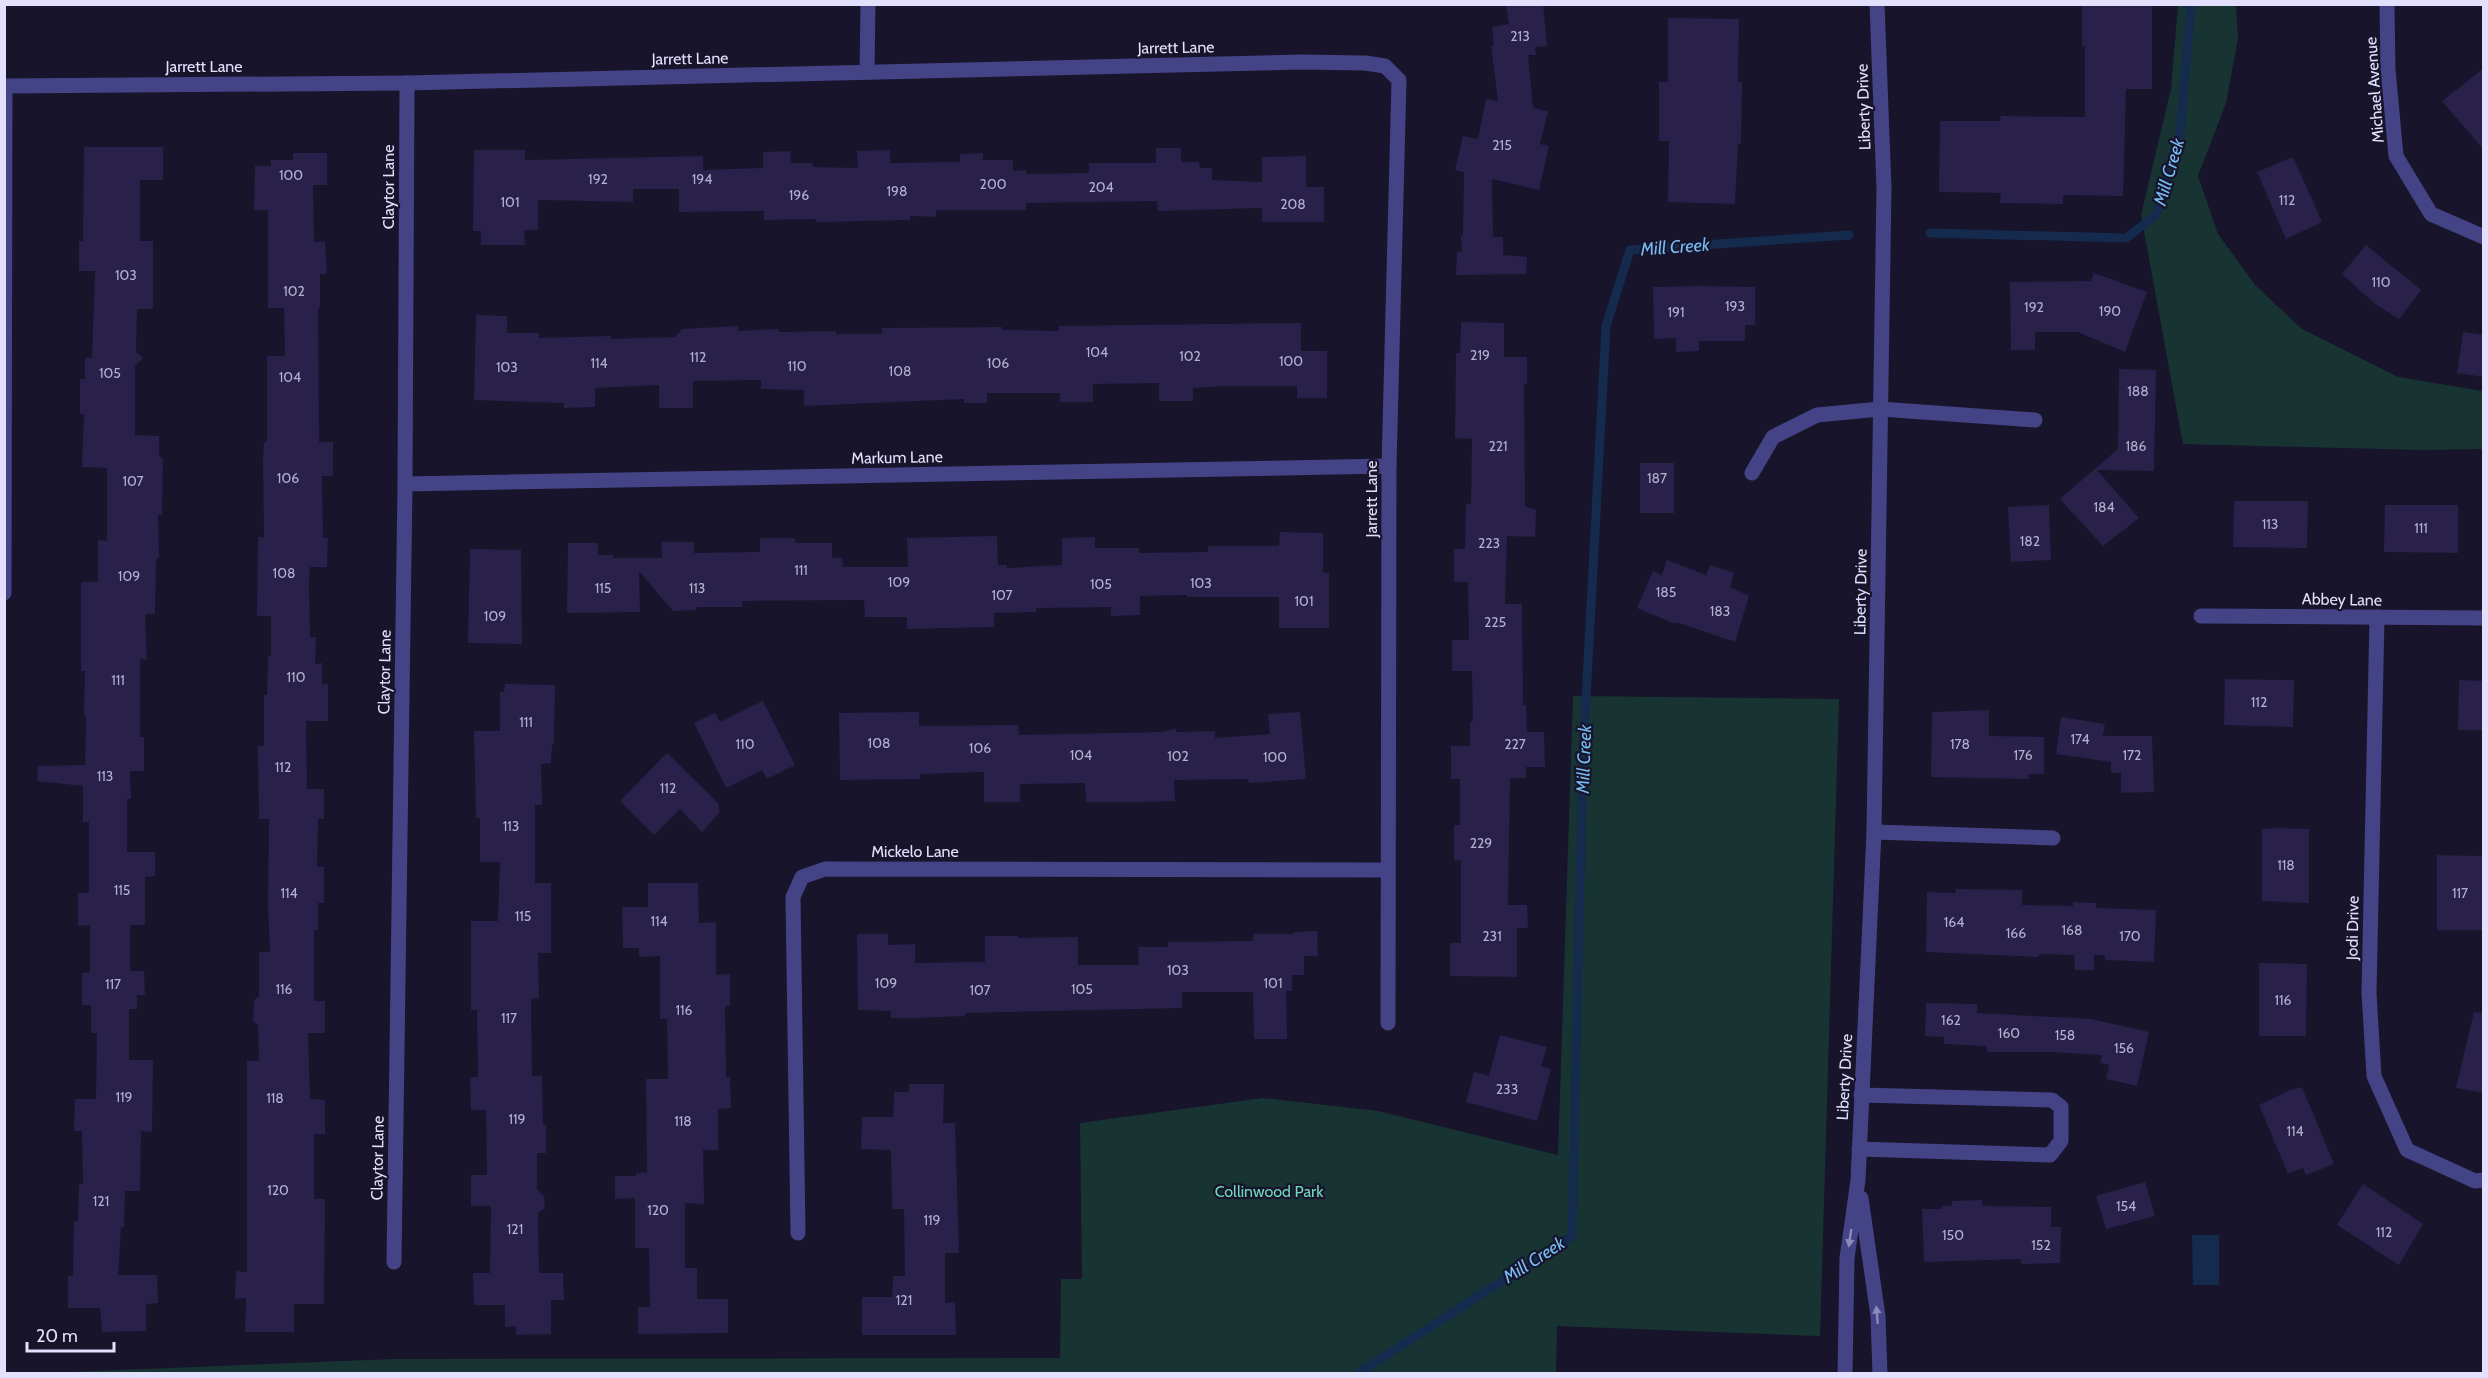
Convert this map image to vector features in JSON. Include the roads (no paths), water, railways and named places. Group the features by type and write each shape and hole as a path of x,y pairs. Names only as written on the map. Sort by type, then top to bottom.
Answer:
{"street":[{"path":"867,72 868,4"},
{"name":"Liberty Drive","path":"1845,1374 1847,1258 1858,1180 1874,832 1884,188 1876,4"},
{"name":"Michael Avenue","path":"2387,4 2388,69 2396,156 2431,214 2484,237"},
{"name":"Jarrett Lane","path":"5,86 407,83 1302,62 1365,63 1385,66 1399,80 1389,466 1388,1023"},
{"name":"Claytor Lane","path":"394,1262 405,484 407,83"},
{"path":"4,593 5,86"},
{"path":"1752,473 1773,437 1817,415 1881,409 2035,420"},
{"name":"Markum Lane","path":"405,484 1389,466"},
{"name":"Abbey Lane","path":"2201,616 2484,618"},
{"name":"Jodi Drive","path":"2377,617 2369,993 2374,1076 2407,1150 2475,1181 2484,1180"},
{"path":"1874,832 2053,838"},
{"name":"Mickelo Lane","path":"798,1233 794,897 802,877 825,869 1387,870"},
{"path":"1859,1149 2050,1155 2061,1141 2061,1107 2052,1100 1861,1095"},
{"name":"Liberty Drive","path":"1858,1180 1878,1316 1880,1374"}],"water":[{"path":"2192,1235 2219,1235 2219,1285 2193,1285"}],"waterway":[{"name":"Mill Creek","path":"1930,233 2126,238 2156,215 2180,135 2191,4"},
{"name":"Mill Creek","path":"1357,1374 1572,1236 1583,755 1606,326 1630,250 1849,235"}],"park label":[{"name":"Collinwood Park","path":"1269,1191"}]}
